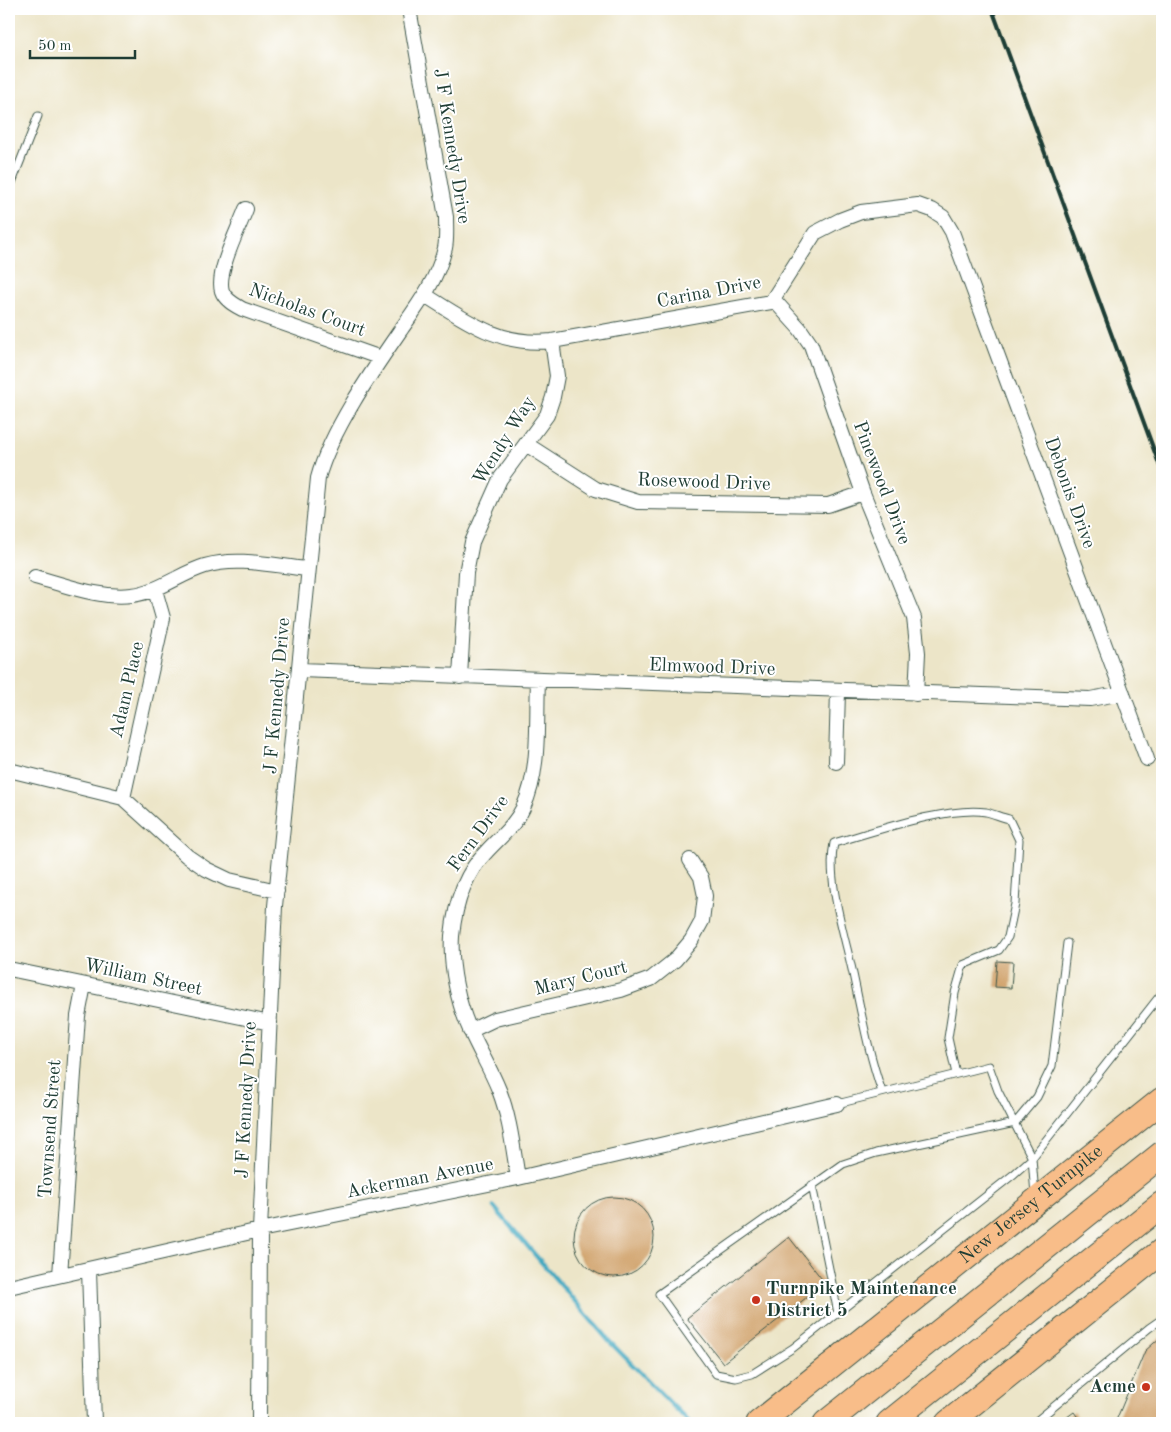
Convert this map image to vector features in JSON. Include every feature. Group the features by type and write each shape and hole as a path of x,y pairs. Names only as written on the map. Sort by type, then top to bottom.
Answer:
{"highway":[{"name":"New Jersey Turnpike","path":"759,1423 1162,1100"},
{"path":"826,1423 1162,1154"},
{"path":"889,1423 1162,1204"},
{"path":"948,1423 1162,1251"}],"street":[{"name":"J F Kennedy Drive","path":"258,1423 260,1230 277,891 300,670 307,569 318,478 324,455 381,358 425,295 437,272 446,247 446,218 409,9"},
{"name":"Carina Drive","path":"425,295 470,324 495,335 532,343 552,341 771,302 815,233 861,212 918,205 944,217 955,240"},
{"name":"Nicholas Court","path":"246,209 220,277 222,292 230,302 242,309 381,358"},
{"name":"Debonis Drive","path":"955,240 1147,759"},
{"name":"Pinewood Drive","path":"773,299 800,329 811,345 863,493 914,618 918,653 916,694"},
{"name":"Wendy Way","path":"460,677 466,573 472,542 500,479 546,415 553,397 557,376 552,341"},
{"name":"Rosewood Drive","path":"526,444 596,489 638,502 828,505 863,493"},
{"path":"35,577 111,596 155,590 183,574 207,565 234,561 307,569"},
{"name":"Adam Place","path":"123,798 163,618 155,590"},
{"name":"Elmwood Drive","path":"300,670 538,681 1090,699 1123,693"},
{"name":"Fern Drive","path":"518,1178 507,1112 489,1066 470,1031 460,1002 454,968 452,938 456,909 469,872 485,852 509,828 523,809 530,789 534,766 538,681"},
{"path":"836,762 838,691"},
{"path":"9,770 123,798 187,856 206,869 229,880 277,891"},
{"name":"Mary Court","path":"470,1031 495,1019 621,990 657,975 675,960 686,947 702,921 705,896 701,878 690,860"},
{"name":"William Street","path":"9,969 270,1023"},
{"name":"Townsend Street","path":"60,1276 78,1016 84,985"},
{"name":"Ackerman Avenue","path":"9,1287 260,1230 518,1178 837,1104"},
{"path":"89,1270 94,1423"}],"lane":[{"path":"9,190 38,116"},
{"path":"882,1092 868,1050 844,938 830,860 834,843 909,822 954,814 985,812 1009,819 1020,840 1015,904 1008,937 999,950 963,965 955,994 948,1038 956,1074"},
{"path":"1067,943 1052,1066 1037,1097 1015,1123 876,1153 843,1164 659,1294 716,1374 736,1378 752,1374 777,1359 838,1313 1032,1158 1162,993"},
{"path":"837,1104 989,1066 998,1090 1032,1158 1036,1201"},
{"path":"812,1185 838,1313"},
{"path":"1034,1423 1162,1319"}],"building":[{"path":"997,961 1013,962 1011,988 995,987"},
{"path":"606,1197 622,1197 643,1208 654,1229 654,1245 643,1266 622,1277 606,1277 592,1271 580,1259 574,1245 574,1229 580,1215 592,1203"},
{"name":"Turnpike Maintenance District 5","path":"789,1237 825,1283 723,1363 687,1318"},
{"name":"Acme","path":"1162,1336 1162,1423 1115,1423 1145,1351"},
{"path":"1074,1412 1082,1423 1059,1423"}],"waterway":[{"path":"494,1207 609,1341 690,1423"}],"railway":[{"path":"992,9 1162,472"}],"place":[{"name":"Turnpike Maintenance District 5","path":"756,1300"},
{"name":"Acme","path":"1146,1387"}]}
